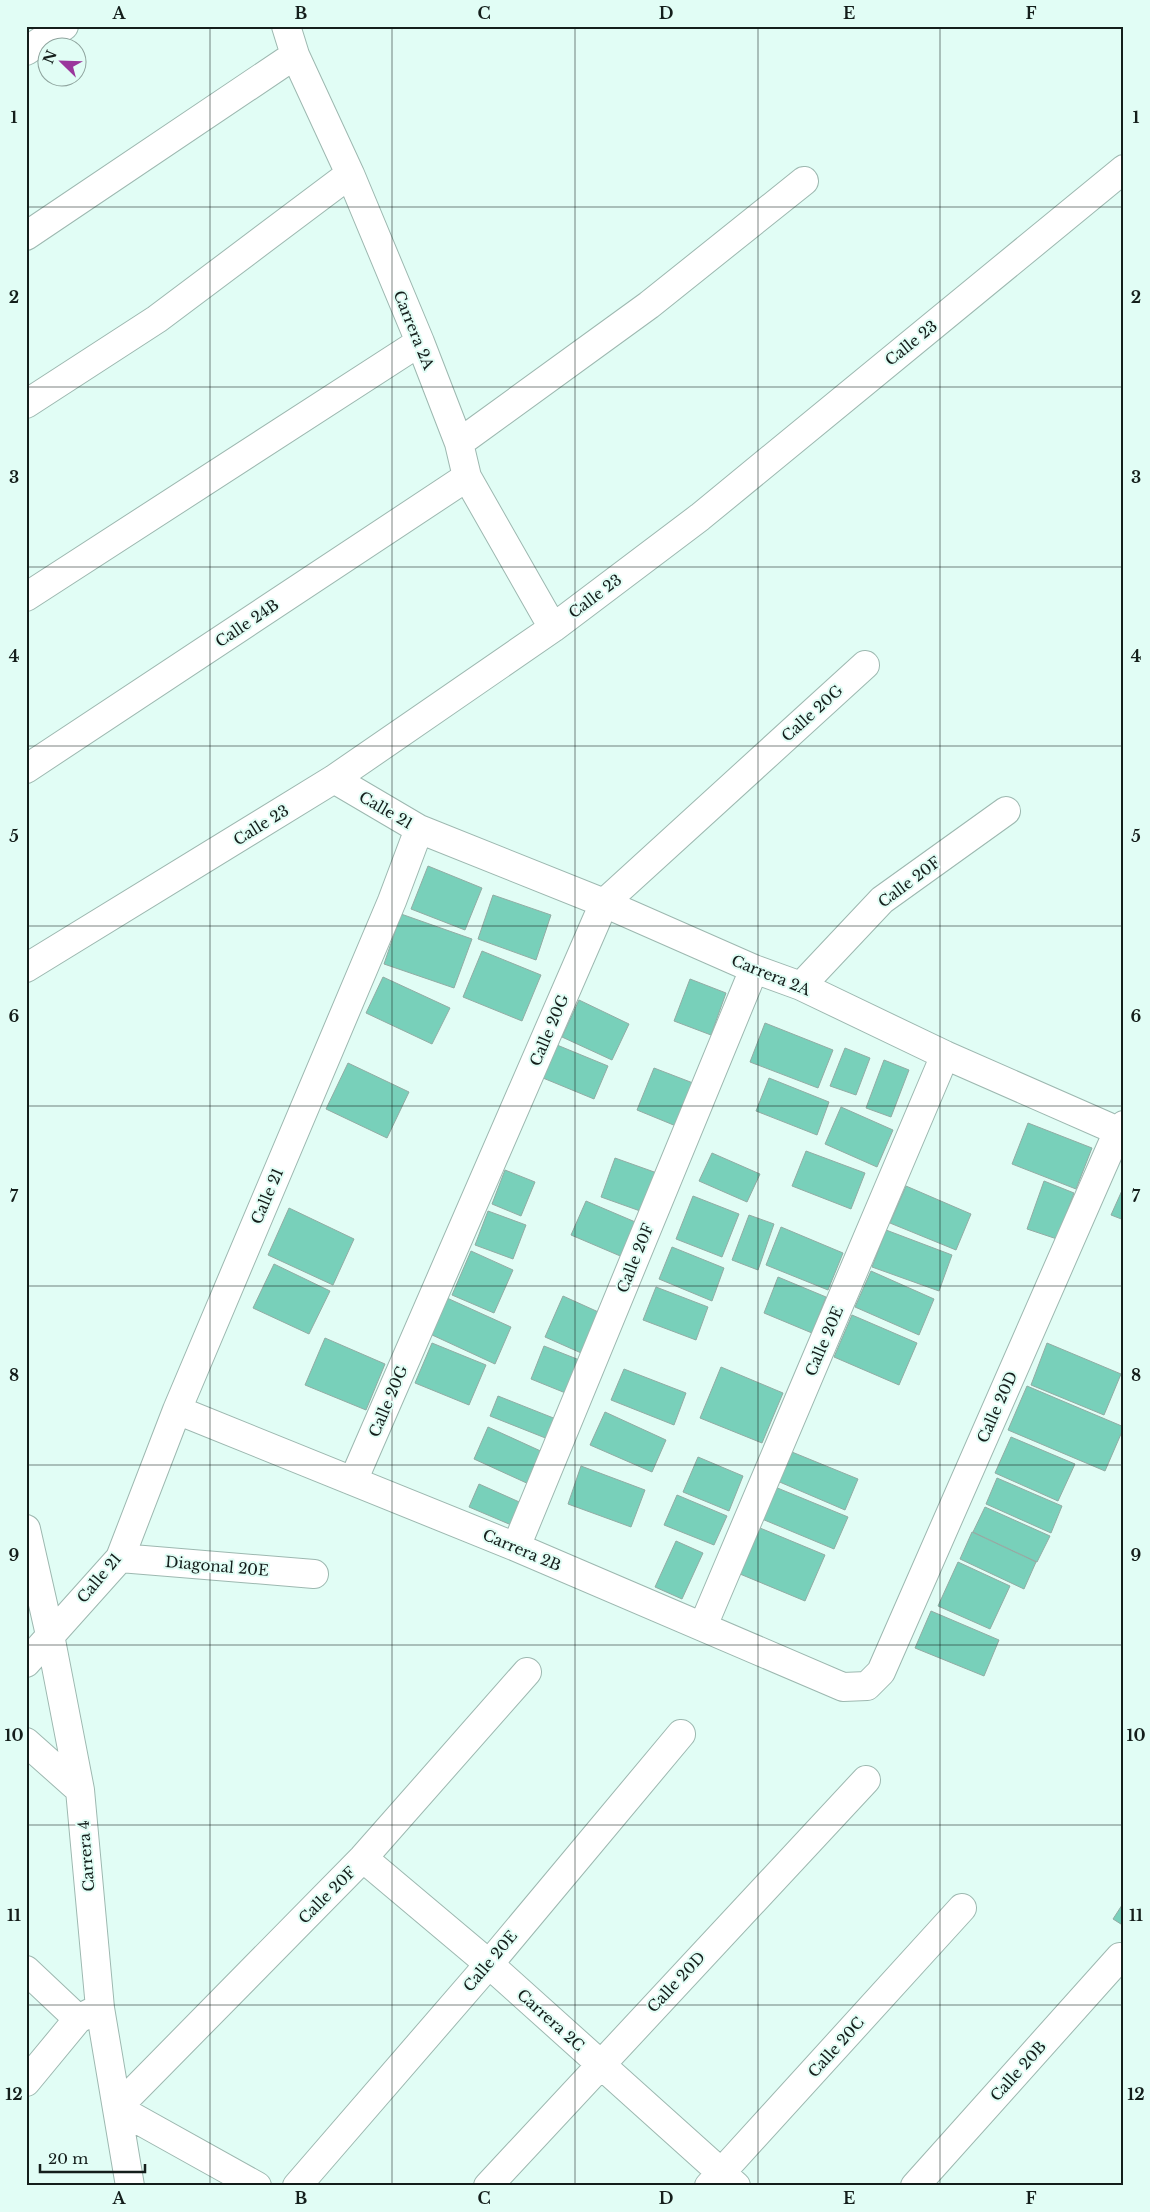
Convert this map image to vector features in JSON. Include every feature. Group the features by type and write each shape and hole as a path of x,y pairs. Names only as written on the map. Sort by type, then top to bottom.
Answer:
{"street":[{"path":"26,51 64,26"},
{"name":"Carrera 2A","path":"286,26 295,55 350,174 420,342 459,443 467,477 553,628"},
{"path":"26,236 295,55"},
{"name":"Calle 23","path":"26,968 334,779 553,628 700,517 1124,169"},
{"path":"26,404 157,319 350,174"},
{"path":"459,443 650,305 804,181"},
{"path":"26,597 420,342"},
{"name":"Calle 24B","path":"26,769 467,477"},
{"name":"Calle 20G","path":"353,1481 604,903 865,665"},
{"name":"Calle 21","path":"26,1663 120,1558 177,1410 388,910 419,829 334,779"},
{"name":"Calle 20F","path":"801,986 882,900 1006,811"},
{"name":"Carrera 2A","path":"419,829 604,903 754,969 801,986 946,1055 1121,1128"},
{"name":"Calle 20F","path":"516,1547 754,969"},
{"name":"Calle 20E","path":"703,1626 946,1055"},
{"name":"Calle 20D","path":"867,1686 881,1672 1121,1128"},
{"name":"Carrera 2B","path":"177,1410 516,1547 843,1687 867,1686"},
{"name":"Carrera 4","path":"26,1529 50,1635 80,1790 89,2014 117,2108 130,2186"},
{"name":"Diagonal 20E","path":"120,1558 314,1574"},
{"name":"Calle 20F","path":"117,2108 363,1858 527,1672"},
{"name":"Calle 20E","path":"297,2186 489,1964 681,1734"},
{"path":"26,1742 80,1790"},
{"name":"Calle 20D","path":"488,2186 866,1780"},
{"name":"Carrera 2C","path":"363,1858 489,1964 600,2064 722,2181"},
{"name":"Calle 20C","path":"722,2181 962,1908"},
{"name":"Calle 20B","path":"915,2186 1120,1957"},
{"path":"26,1970 89,2014 26,2082"},
{"path":"117,2108 257,2186"}],"building":[{"path":"428,866 482,888 465,930 411,909"},
{"path":"493,895 551,915 536,960 478,939"},
{"path":"401,914 472,939 454,988 384,964"},
{"path":"482,951 541,975 522,1021 463,997"},
{"path":"383,977 450,1008 432,1044 366,1013"},
{"path":"690,979 726,993 711,1035 674,1021"},
{"path":"579,1000 629,1024 612,1060 562,1037"},
{"path":"765,1023 833,1050 818,1088 750,1062"},
{"path":"557,1045 608,1066 594,1099 543,1078"},
{"path":"845,1048 870,1058 856,1095 830,1086"},
{"path":"884,1060 909,1070 891,1117 866,1108"},
{"path":"348,1063 409,1092 387,1138 326,1109"},
{"path":"654,1068 693,1083 676,1126 637,1110"},
{"path":"769,1078 829,1102 817,1135 756,1111"},
{"path":"841,1107 893,1130 877,1167 825,1144"},
{"path":"1028,1123 1092,1148 1076,1189 1012,1164"},
{"path":"806,1151 865,1173 851,1209 792,1186"},
{"path":"712,1153 760,1174 747,1202 699,1181"},
{"path":"615,1158 657,1173 643,1212 601,1197"},
{"path":"505,1170 535,1182 521,1216 492,1204"},
{"path":"1044,1181 1074,1193 1057,1239 1027,1229"},
{"path":"906,1186 971,1214 956,1250 890,1223"},
{"path":"1124,1186 1124,1220 1111,1215"},
{"path":"693,1196 739,1214 722,1257 676,1239"},
{"path":"586,1201 640,1224 625,1258 571,1235"},
{"path":"289,1208 354,1239 333,1285 268,1255"},
{"path":"488,1211 526,1225 513,1259 475,1245"},
{"path":"749,1215 774,1224 758,1270 732,1260"},
{"path":"781,1227 843,1253 828,1290 766,1265"},
{"path":"886,1230 952,1255 939,1291 872,1267"},
{"path":"672,1247 724,1268 712,1301 659,1279"},
{"path":"471,1251 513,1270 494,1313 452,1295"},
{"path":"274,1264 330,1291 309,1334 253,1308"},
{"path":"871,1271 934,1299 919,1335 855,1307"},
{"path":"778,1277 826,1297 812,1333 764,1313"},
{"path":"656,1287 708,1307 696,1340 643,1320"},
{"path":"563,1296 605,1315 588,1356 545,1337"},
{"path":"447,1298 511,1327 495,1364 430,1334"},
{"path":"852,1315 917,1343 899,1385 834,1357"},
{"path":"325,1338 385,1364 366,1410 305,1385"},
{"path":"432,1343 486,1365 469,1405 415,1383"},
{"path":"1047,1343 1121,1374 1104,1415 1031,1385"},
{"path":"544,1346 582,1361 568,1394 531,1379"},
{"path":"721,1367 783,1393 762,1443 700,1418"},
{"path":"624,1369 686,1393 674,1425 611,1400"},
{"path":"1027,1386 1124,1427 1105,1471 1008,1430"},
{"path":"498,1396 561,1421 553,1441 490,1416"},
{"path":"605,1412 666,1440 652,1472 590,1445"},
{"path":"488,1427 545,1453 531,1485 474,1459"},
{"path":"1011,1437 1075,1464 1058,1501 995,1473"},
{"path":"787,1450 858,1479 845,1510 775,1480"},
{"path":"698,1457 743,1476 729,1511 683,1492"},
{"path":"581,1466 645,1490 631,1527 568,1504"},
{"path":"997,1478 1062,1506 1051,1533 986,1504"},
{"path":"479,1484 526,1505 516,1527 469,1507"},
{"path":"775,1487 848,1517 834,1549 762,1519"},
{"path":"677,1495 727,1516 714,1545 664,1525"},
{"path":"985,1507 1050,1536 1037,1562 973,1532"},
{"path":"760,1528 825,1555 805,1601 740,1574"},
{"path":"972,1532 1036,1562 1024,1589 960,1559"},
{"path":"676,1541 703,1553 682,1599 655,1587"},
{"path":"958,1562 1010,1586 990,1629 938,1606"},
{"path":"931,1611 999,1640 984,1676 915,1648"},
{"path":"1124,1902 1124,1926 1113,1919"}]}
